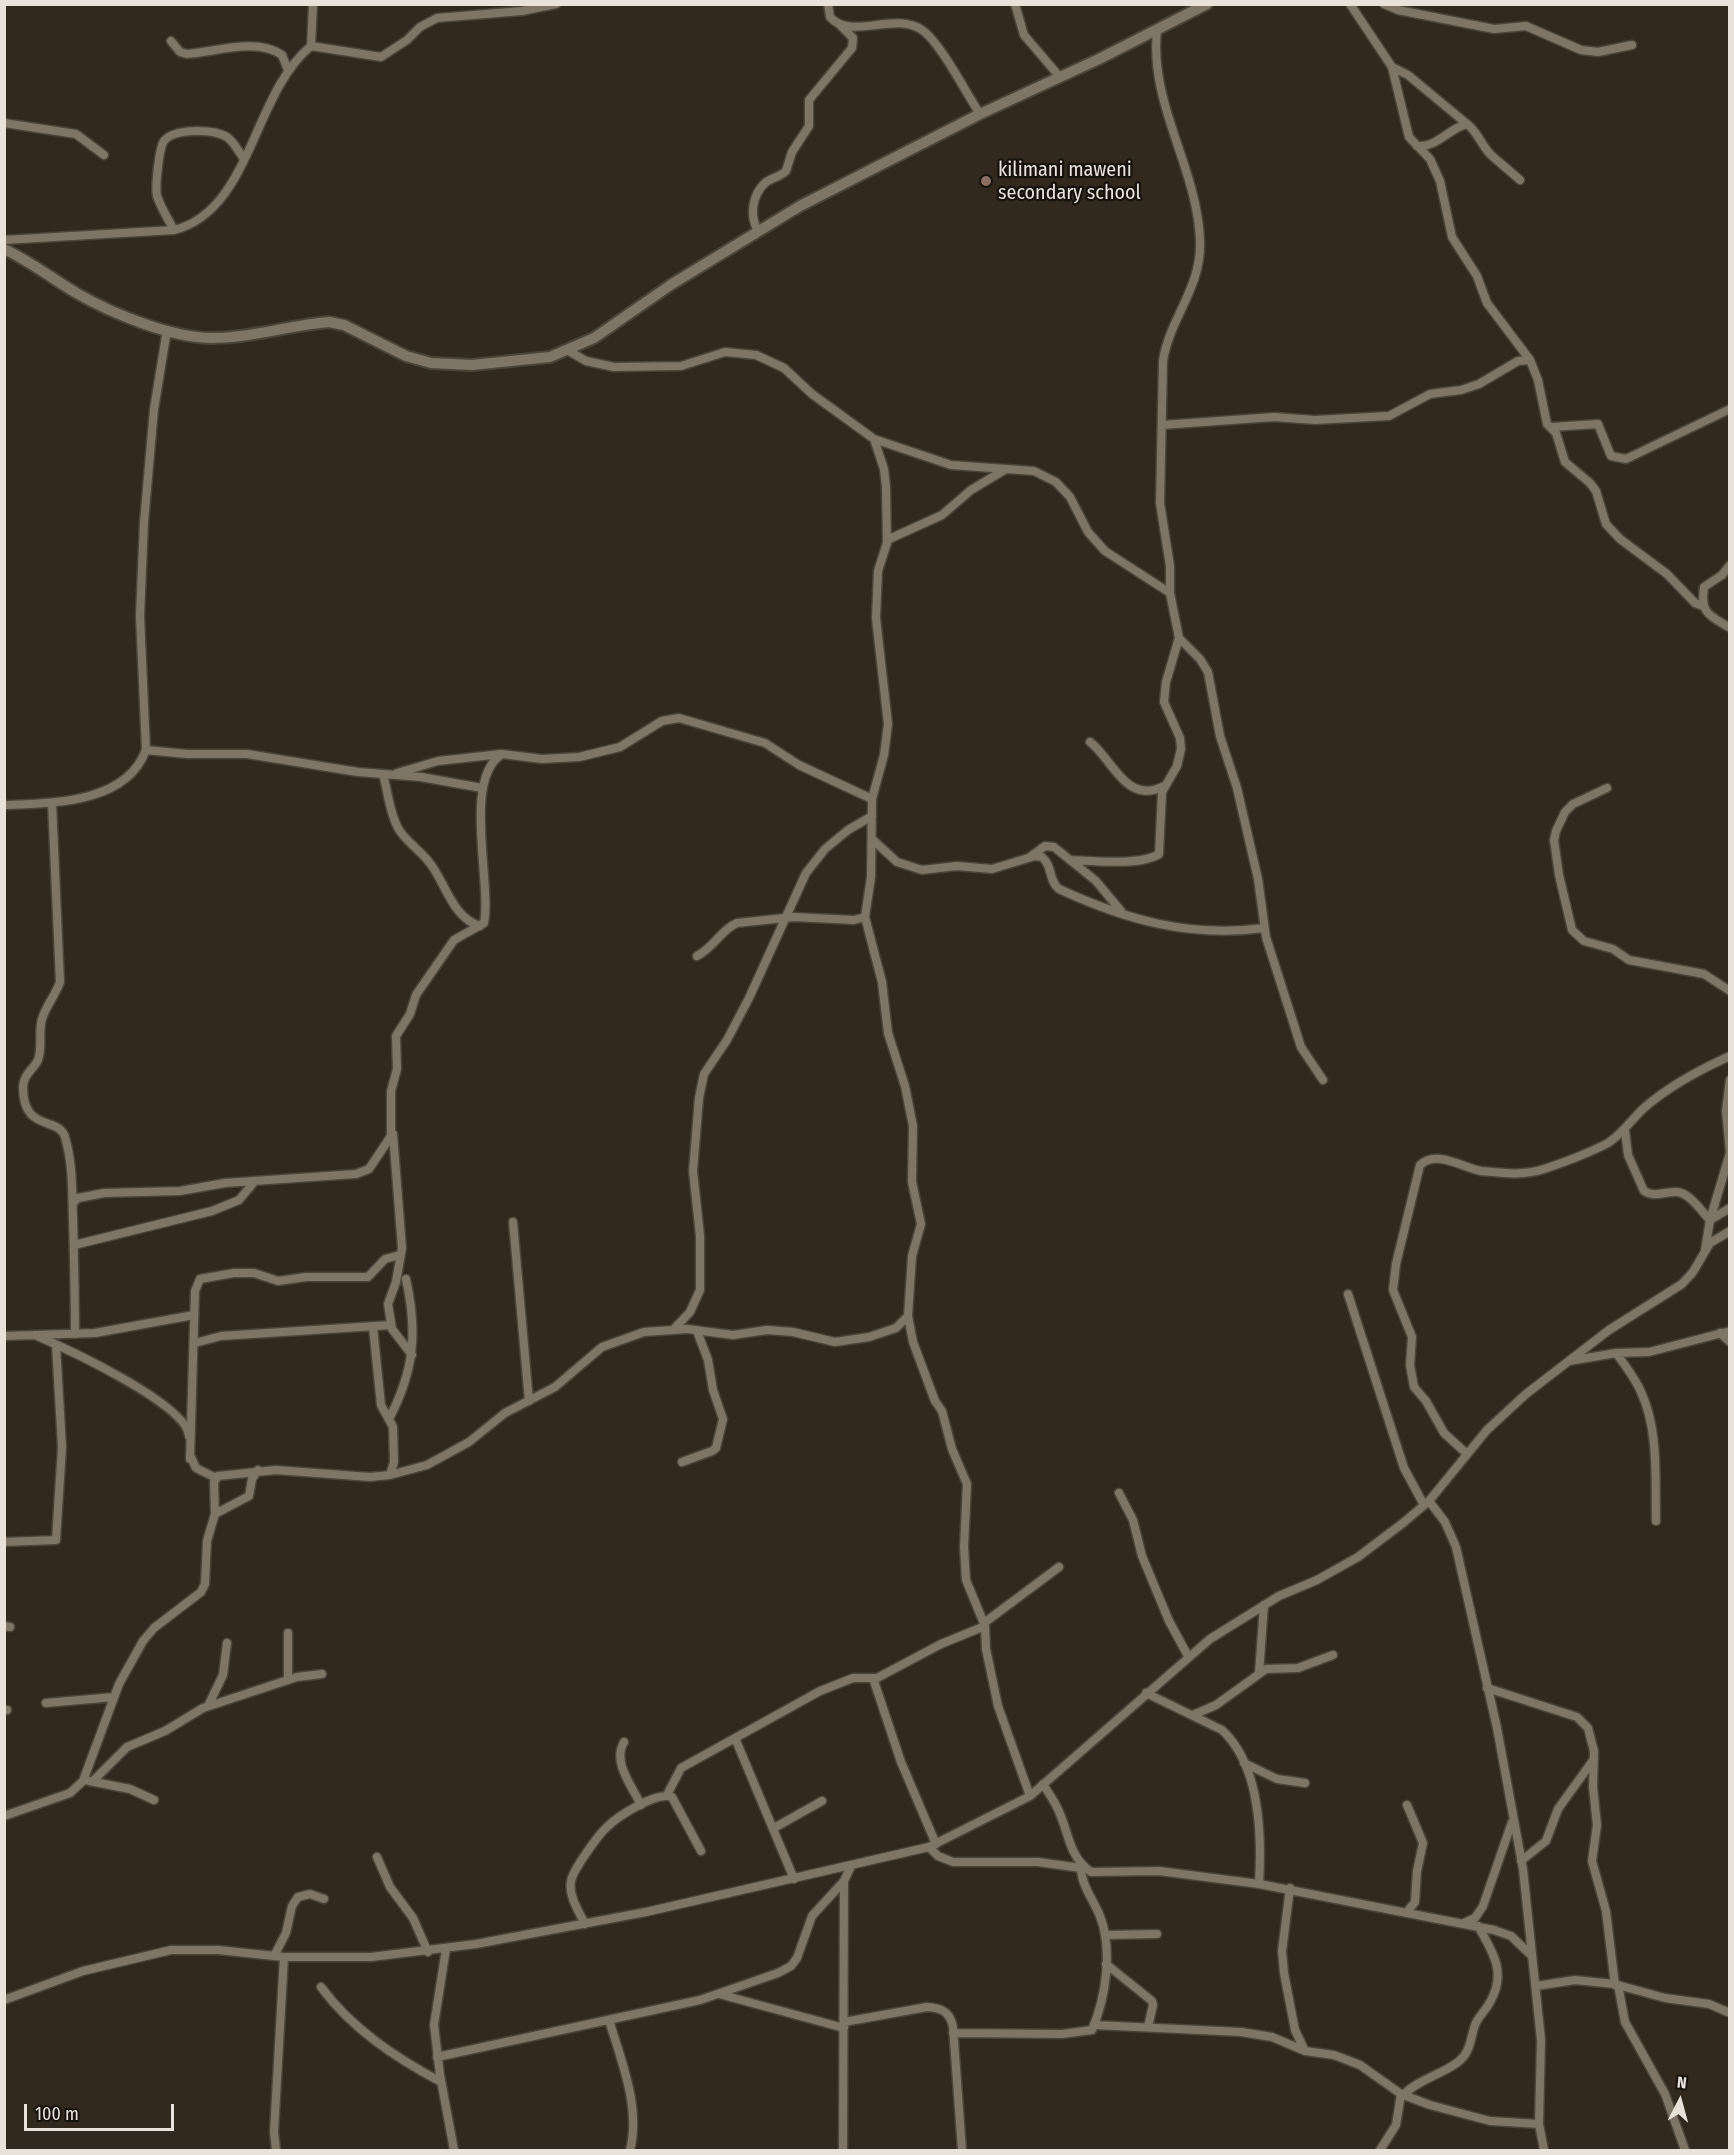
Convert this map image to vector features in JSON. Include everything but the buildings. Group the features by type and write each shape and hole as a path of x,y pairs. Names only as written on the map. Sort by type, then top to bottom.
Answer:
{"street":[{"path":"4,240 174,230 198,222 212,210 244,159 274,92 288,70 311,46 313,4"},
{"path":"311,46 381,57 407,40 426,22 446,15 464,10 522,11 556,4"},
{"path":"757,229 753,214 759,191 767,181 786,171 792,152 808,126 809,100 852,48 853,38 830,17 828,4"},
{"path":"1015,4 1024,35 1059,76"},
{"path":"4,249 81,296 166,330 199,338 221,338 329,322 345,325 406,356 448,364 472,365 535,360 567,350 594,338 757,229 980,114 1099,59 1208,4"},
{"path":"1350,4 1392,67 1409,137 1435,166 1443,192 1448,228 1461,255 1477,276 1487,303 1530,360 1538,380 1544,417 1556,433 1565,462 1596,491 1609,528 1667,574 1695,603 1703,606"},
{"path":"1384,4 1398,10 1494,28 1526,26 1581,50 1598,52 1632,45"},
{"path":"837,23 863,27 898,22 922,30 942,54 980,114"},
{"path":"1070,860 1124,861 1153,858 1159,854 1160,805 1164,786 1177,766 1181,749 1180,738 1164,702 1166,682 1179,638 1170,593 1170,566 1160,503 1162,425 1166,345 1194,285 1200,241 1196,200 1160,90 1155,58 1157,30"},
{"path":"171,41 180,52 187,54 240,47 271,50 282,55 288,70"},
{"path":"1392,67 1408,75 1467,124 1478,135 1491,155 1505,164 1520,180"},
{"path":"4,123 76,134 104,155"},
{"path":"1417,146 1426,147 1459,126 1467,124"},
{"path":"174,230 156,188 161,149 168,137 176,133 218,134 231,141 244,159"},
{"path":"4,805 52,803 86,798 104,790 133,770 142,761 146,750 140,616 144,522 153,409 166,330"},
{"path":"567,350 586,361 614,367 681,366 725,352 756,355 784,368 812,394 874,440 951,465 1034,471 1056,482 1070,497 1094,541 1130,569 1157,582 1170,593"},
{"path":"1162,425 1274,417 1315,420 1389,416 1430,394 1470,387 1518,361 1530,360"},
{"path":"1552,427 1598,424 1611,456 1626,459 1730,409"},
{"path":"874,440 884,469 886,487 886,540 877,578 876,618 888,724 884,755 872,799 872,877 865,917 882,982 888,1033 905,1086 913,1126 912,1182 921,1224 912,1256 908,1316 912,1342 935,1401 942,1411 952,1449 967,1484 964,1567 966,1580 985,1625 986,1649 999,1706 1029,1796"},
{"path":"886,540 942,515 971,490 1006,469"},
{"path":"1730,565 1722,575 1704,587 1703,606 1708,615 1730,628"},
{"path":"1179,638 1200,659 1208,672 1220,736 1237,788 1258,879 1264,928 1301,1047 1323,1080"},
{"path":"387,774 438,761 502,753 542,759 579,757 620,747 662,721 679,718 765,743 799,765 872,799"},
{"path":"1090,742 1115,774 1137,788 1151,791 1164,786"},
{"path":"146,750 187,754 247,754 482,788"},
{"path":"412,1355 391,1325 389,1296 396,1282 400,1255 391,1091 397,1069 395,1044 398,1032 410,1014 416,995 445,951 454,940 484,923 482,788 494,761 502,753"},
{"path":"387,774 391,812 401,834 428,860 444,892 469,921 480,926"},
{"path":"1607,788 1573,804 1565,812 1556,831 1554,840 1559,876 1572,930 1584,940 1613,949 1629,960 1704,974 1730,991"},
{"path":"52,803 60,982 56,996 43,1017 39,1057 27,1073 23,1089 28,1110 35,1120 60,1128 65,1137 73,1203 75,1334"},
{"path":"673,1330 690,1312 700,1290 700,1236 693,1171 699,1098 704,1074 727,1040 749,998 812,863 848,830 872,816"},
{"path":"872,839 897,862 922,870 957,866 992,869 1035,856 1042,857 1049,864 1052,882 1059,890 1158,926 1196,931 1264,928"},
{"path":"1026,860 1039,848 1049,845 1096,881 1123,914"},
{"path":"697,956 710,949 729,926 784,919 854,920 865,917"},
{"path":"1467,1454 1444,1433 1426,1401 1414,1387 1410,1365 1412,1337 1393,1290 1394,1270 1420,1165 1430,1159 1445,1160 1479,1170 1526,1174 1606,1143 1625,1130 1642,1110 1660,1095 1682,1080 1730,1056"},
{"path":"4,2000 83,1971 171,1950 218,1950 279,1957 371,1957 428,1952 585,1924 794,1880 933,1845 1029,1796 1106,1732 1188,1656 1236,1621 1358,1557 1427,1503 1487,1430 1565,1362 1609,1330 1682,1284 1694,1272 1704,1250 1710,1220 1730,1153 1726,1111 1730,1080"},
{"path":"73,1203 78,1198 104,1193 180,1191 255,1181 306,1179 363,1172 386,1146 392,1130"},
{"path":"1625,1130 1628,1155 1644,1191 1653,1194 1677,1192 1683,1194 1710,1220"},
{"path":"74,1245 212,1211 239,1200 247,1194 255,1181"},
{"path":"1710,1220 1730,1208"},
{"path":"513,1222 529,1401"},
{"path":"1704,1250 1718,1237 1730,1231"},
{"path":"190,1459 194,1315 198,1283 206,1276 234,1273 254,1273 278,1281 306,1277 368,1278 384,1259 400,1255"},
{"path":"389,1419 405,1387 412,1355 406,1279"},
{"path":"1348,1294 1404,1468 1427,1503 1445,1522 1456,1547 1521,1861 1541,2040 1539,2124 1544,2151"},
{"path":"4,1336 95,1333 194,1315"},
{"path":"35,1335 135,1386 177,1414 187,1428 190,1459 196,1468 216,1478 258,1470 308,1471 370,1477 390,1475 427,1465 446,1455 469,1442 499,1417 555,1387 609,1343 644,1332 673,1330 733,1335 782,1331 836,1342 869,1337 896,1328 908,1316"},
{"path":"195,1343 221,1336 391,1325"},
{"path":"373,1327 381,1405 389,1419 394,1437 394,1462 390,1475"},
{"path":"682,1462 712,1451 723,1427 708,1360 697,1331"},
{"path":"1565,1362 1616,1353 1649,1352 1725,1332 1730,1342"},
{"path":"4,1542 56,1540 62,1447 56,1345"},
{"path":"1616,1353 1634,1378 1647,1407 1653,1439 1656,1521"},
{"path":"215,1514 249,1496 252,1479 258,1470"},
{"path":"4,1816 70,1793 83,1781 114,1697 143,1641 159,1623 201,1592 205,1584 207,1540 217,1502 213,1485 216,1478"},
{"path":"1119,1493 1133,1520 1142,1556 1169,1621 1188,1656"},
{"path":"585,1924 573,1899 571,1880 605,1828 641,1805 667,1795 681,1768 828,1688 853,1678 873,1678 959,1635 985,1625 1059,1567"},
{"path":"1259,1673 1264,1605"},
{"path":"288,1634 288,1680"},
{"path":"207,1707 223,1675 227,1643"},
{"path":"1193,1715 1216,1705 1259,1673 1276,1666 1308,1665 1333,1655"},
{"path":"94,1780 127,1747 165,1731 207,1707 288,1680 322,1674"},
{"path":"873,1678 933,1845 938,1856 952,1862 1038,1862 1081,1866 1091,1872 1102,1873 1159,1871 1290,1888 1336,1900 1478,1926 1510,1936 1531,1955"},
{"path":"1487,1688 1577,1718 1588,1728 1594,1759 1593,1787 1597,1825 1592,1861 1606,1911 1625,2022 1665,2094 1685,2151"},
{"path":"1146,1693 1222,1730 1231,1739 1244,1763 1259,1818 1259,1884"},
{"path":"46,1703 114,1697"},
{"path":"735,1738 794,1880"},
{"path":"624,1742 618,1754 620,1763 641,1805"},
{"path":"1521,1861 1546,1841 1558,1809 1594,1759"},
{"path":"1244,1763 1277,1779 1305,1783"},
{"path":"83,1781 94,1780 130,1789 154,1800"},
{"path":"953,2033 1062,2034 1085,2032 1092,2030 1094,2025 1106,1964 1105,1935 1081,1866 1069,1844 1060,1813 1043,1784"},
{"path":"667,1795 677,1804 701,1851"},
{"path":"774,1828 822,1801"},
{"path":"1406,1913 1415,1902 1418,1861 1423,1843 1407,1805"},
{"path":"1463,1924 1475,1918 1484,1906 1513,1818"},
{"path":"377,1857 390,1887 413,1918 428,1952"},
{"path":"437,2057 719,1994 791,1966 812,1916 844,1881 851,1866"},
{"path":"843,2151 844,1881"},
{"path":"1290,1888 1282,1951 1284,1973 1295,2030 1305,2051"},
{"path":"276,2151 274,2139 279,1957 292,1906 298,1897 310,1894 324,1899"},
{"path":"1380,2151 1396,2125 1402,2094 1412,2086 1460,2061 1470,2046 1476,2022 1493,1997 1499,1974 1498,1965 1478,1926"},
{"path":"1105,1935 1157,1934"},
{"path":"446,1949 435,2011 437,2057 454,2151"},
{"path":"1106,1964 1152,2001 1154,2005 1148,2027"},
{"path":"1536,1986 1575,1980 1617,1985 1665,1998 1709,2004 1730,2013"},
{"path":"321,1987 341,2011 381,2047 441,2082"},
{"path":"719,1994 844,2025 901,2010 937,2008 951,2019 962,2151"},
{"path":"609,2020 625,2072 631,2103 630,2151"},
{"path":"1094,2025 1259,2034 1305,2051 1334,2055 1360,2065 1402,2094 1474,2118 1539,2124"}],"place":[{"name":"kilimani maweni secondary school","path":"986,181"}]}
